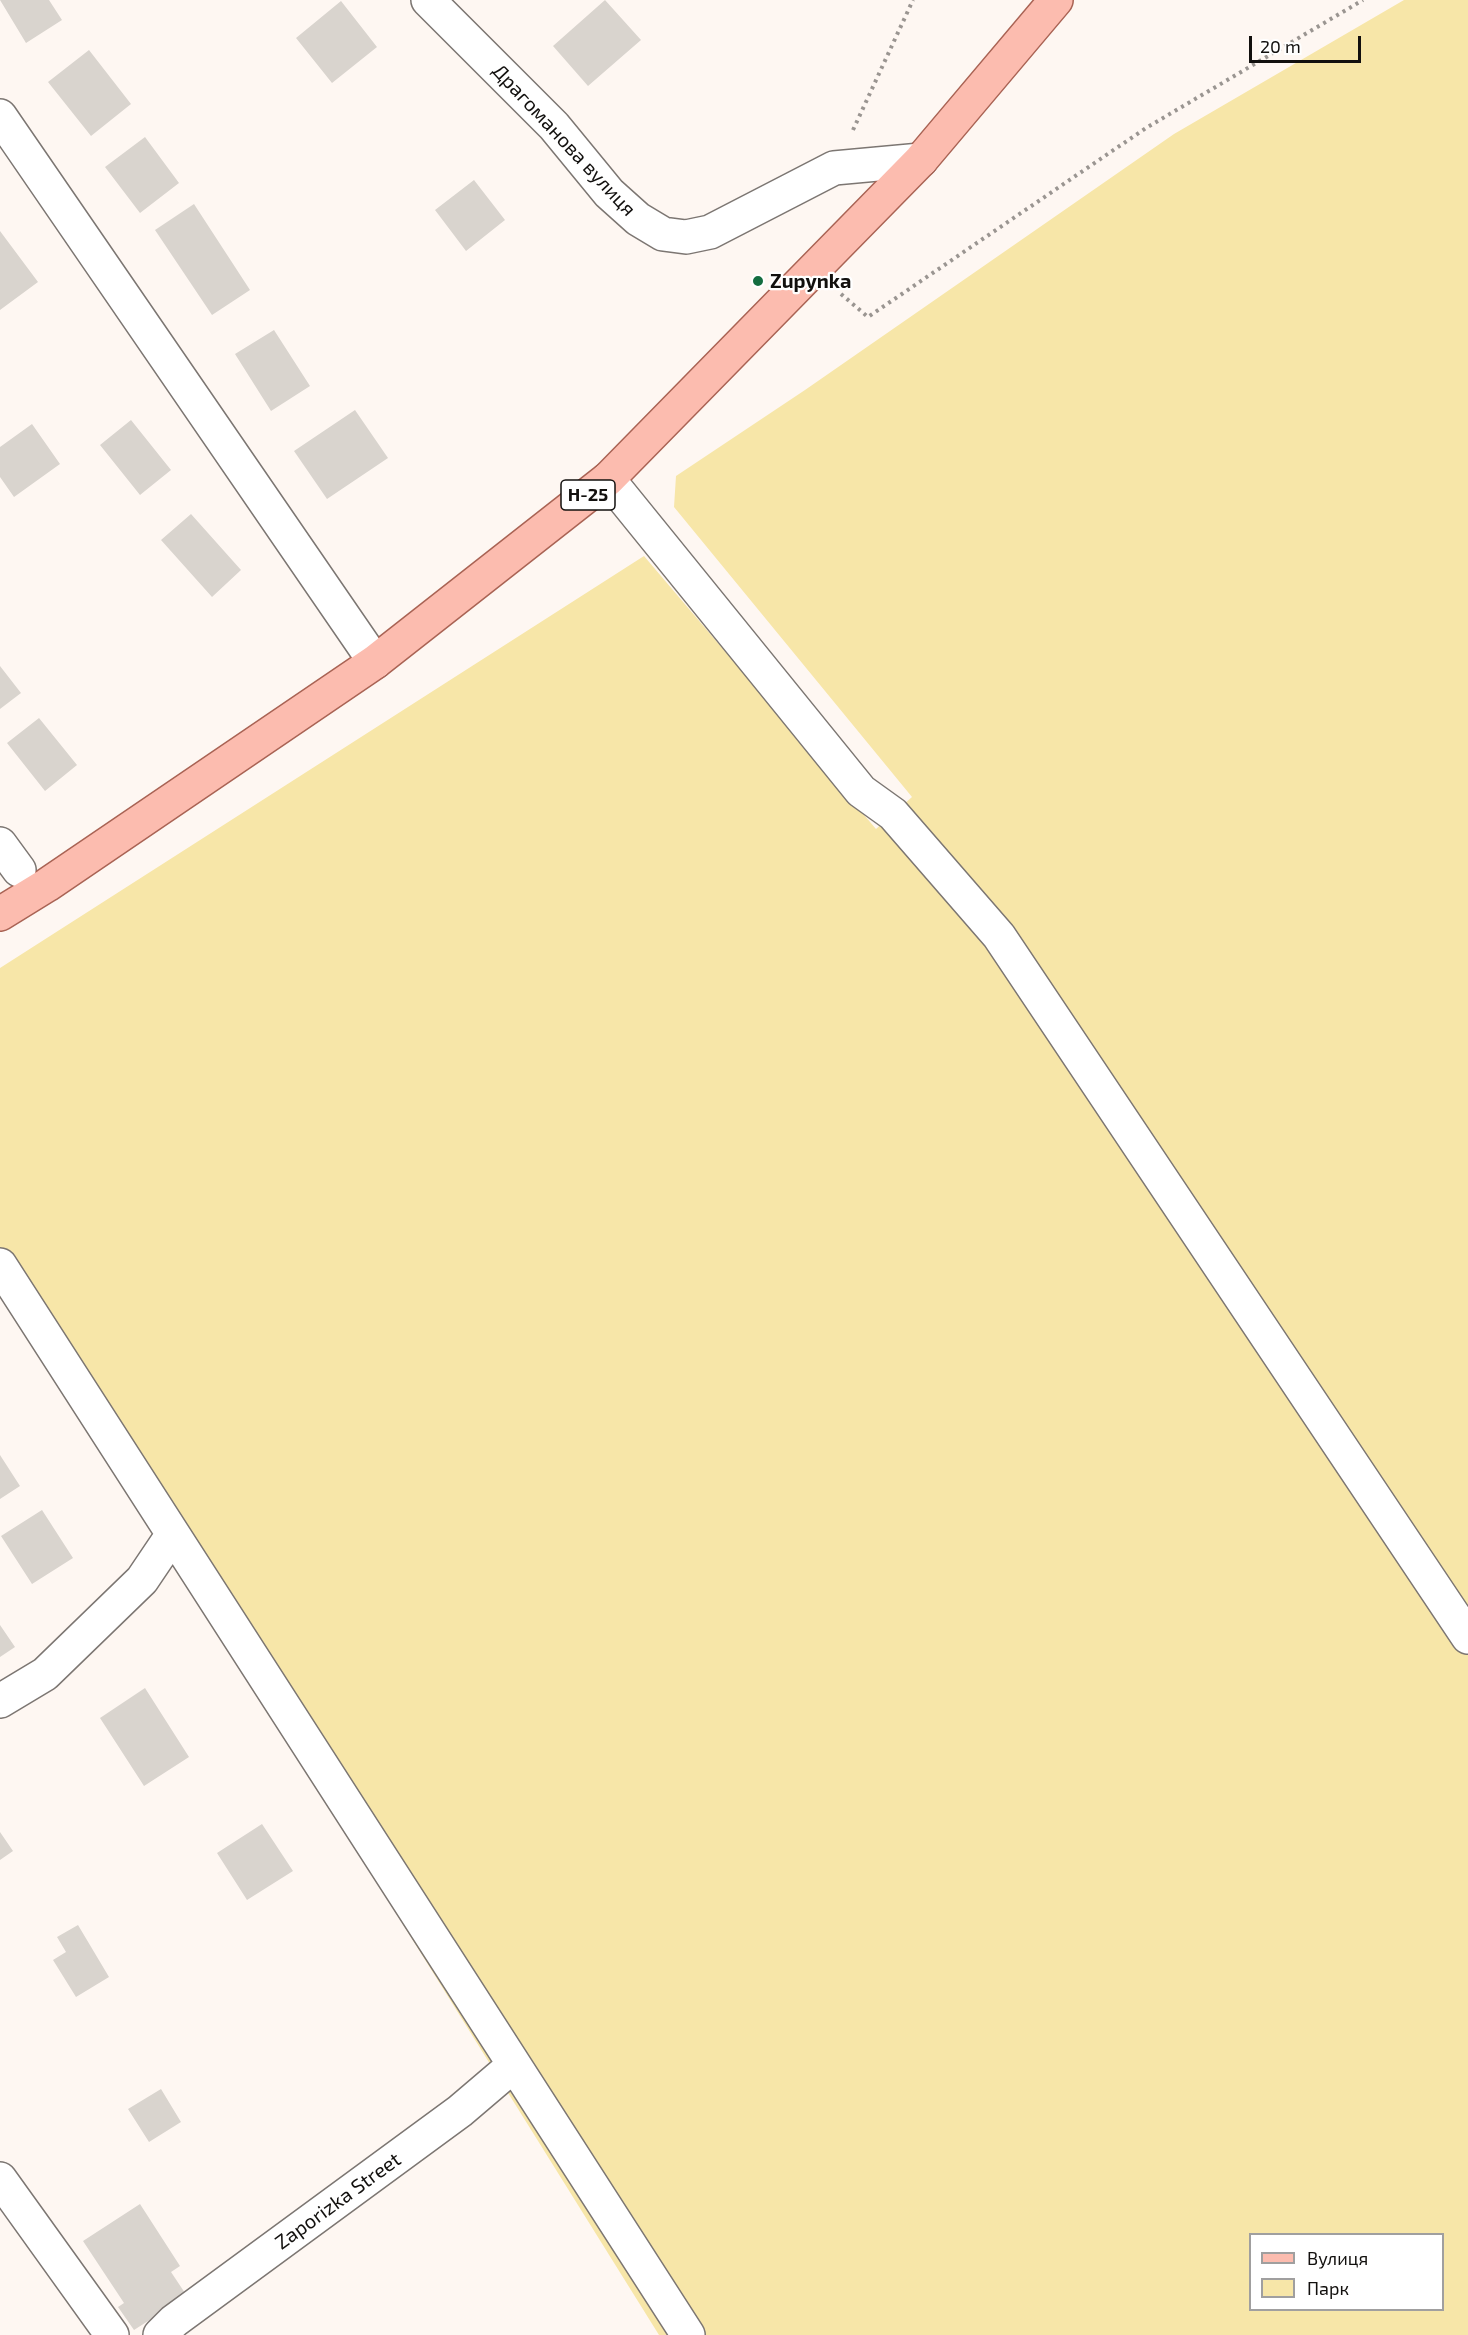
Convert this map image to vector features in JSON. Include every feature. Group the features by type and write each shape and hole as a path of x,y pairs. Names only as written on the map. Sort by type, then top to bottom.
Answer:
{"main road":[{"name":"Н-25","path":"0,914 18,869 375,662 608,479 921,160 1056,0"}],"street":[{"name":"Драгоманова вулиця","path":"428,0 554,126 609,193 638,219 663,234 686,237 710,232 834,168 921,160"},
{"path":"0,116 375,662"},
{"path":"608,479 861,792 893,814 999,936 1468,1637"},
{"path":"0,1265 688,2335"},
{"path":"0,1701 45,1674 142,1580 173,1534"},
{"name":"Zaporizka Street","path":"160,2335 174,2321 460,2111 514,2065"},
{"path":"0,2179 112,2335"}],"path":[{"path":"834,168 881,73 913,0"},
{"path":"813,270 868,317 1146,128 1363,0"}],"green space":[{"path":"1404,0 1468,0 1468,2335 659,2335 0,1278 0,968 644,556 876,829 912,797 674,507 676,476 805,390 1174,134"}],"building":[{"path":"0,0 49,0 62,20 26,43"},
{"path":"605,0 641,40 588,86 553,46"},
{"path":"341,1 377,47 332,83 296,38"},
{"path":"89,50 131,104 91,136 48,82"},
{"path":"145,137 179,183 140,213 105,167"},
{"path":"474,180 505,220 466,251 435,210"},
{"path":"194,204 250,290 212,315 155,230"},
{"path":"0,231 38,282 0,310"},
{"path":"274,330 310,386 271,411 235,354"},
{"path":"355,410 388,458 327,499 294,451"},
{"path":"131,420 171,470 140,495 100,445"},
{"path":"32,424 60,464 14,497 0,477 0,447"},
{"path":"191,514 241,570 212,597 161,540"},
{"path":"0,666 21,693 0,709"},
{"path":"39,718 77,765 45,791 7,743"},
{"path":"0,1455 20,1486 0,1499"},
{"path":"42,1510 73,1558 32,1584 1,1536"},
{"path":"0,1625 15,1647 0,1657"},
{"path":"145,1688 189,1757 144,1786 100,1718"},
{"path":"262,1824 293,1871 247,1900 217,1853"},
{"path":"0,1832 13,1851 0,1860"},
{"path":"78,1925 109,1977 76,1997 53,1960 66,1952 57,1937"},
{"path":"161,2089 181,2122 149,2142 128,2109"},
{"path":"140,2204 180,2266 171,2272 187,2296 134,2330 118,2307 124,2303 83,2241"}],"place":[{"name":"Zupynka","path":"758,281"}]}
